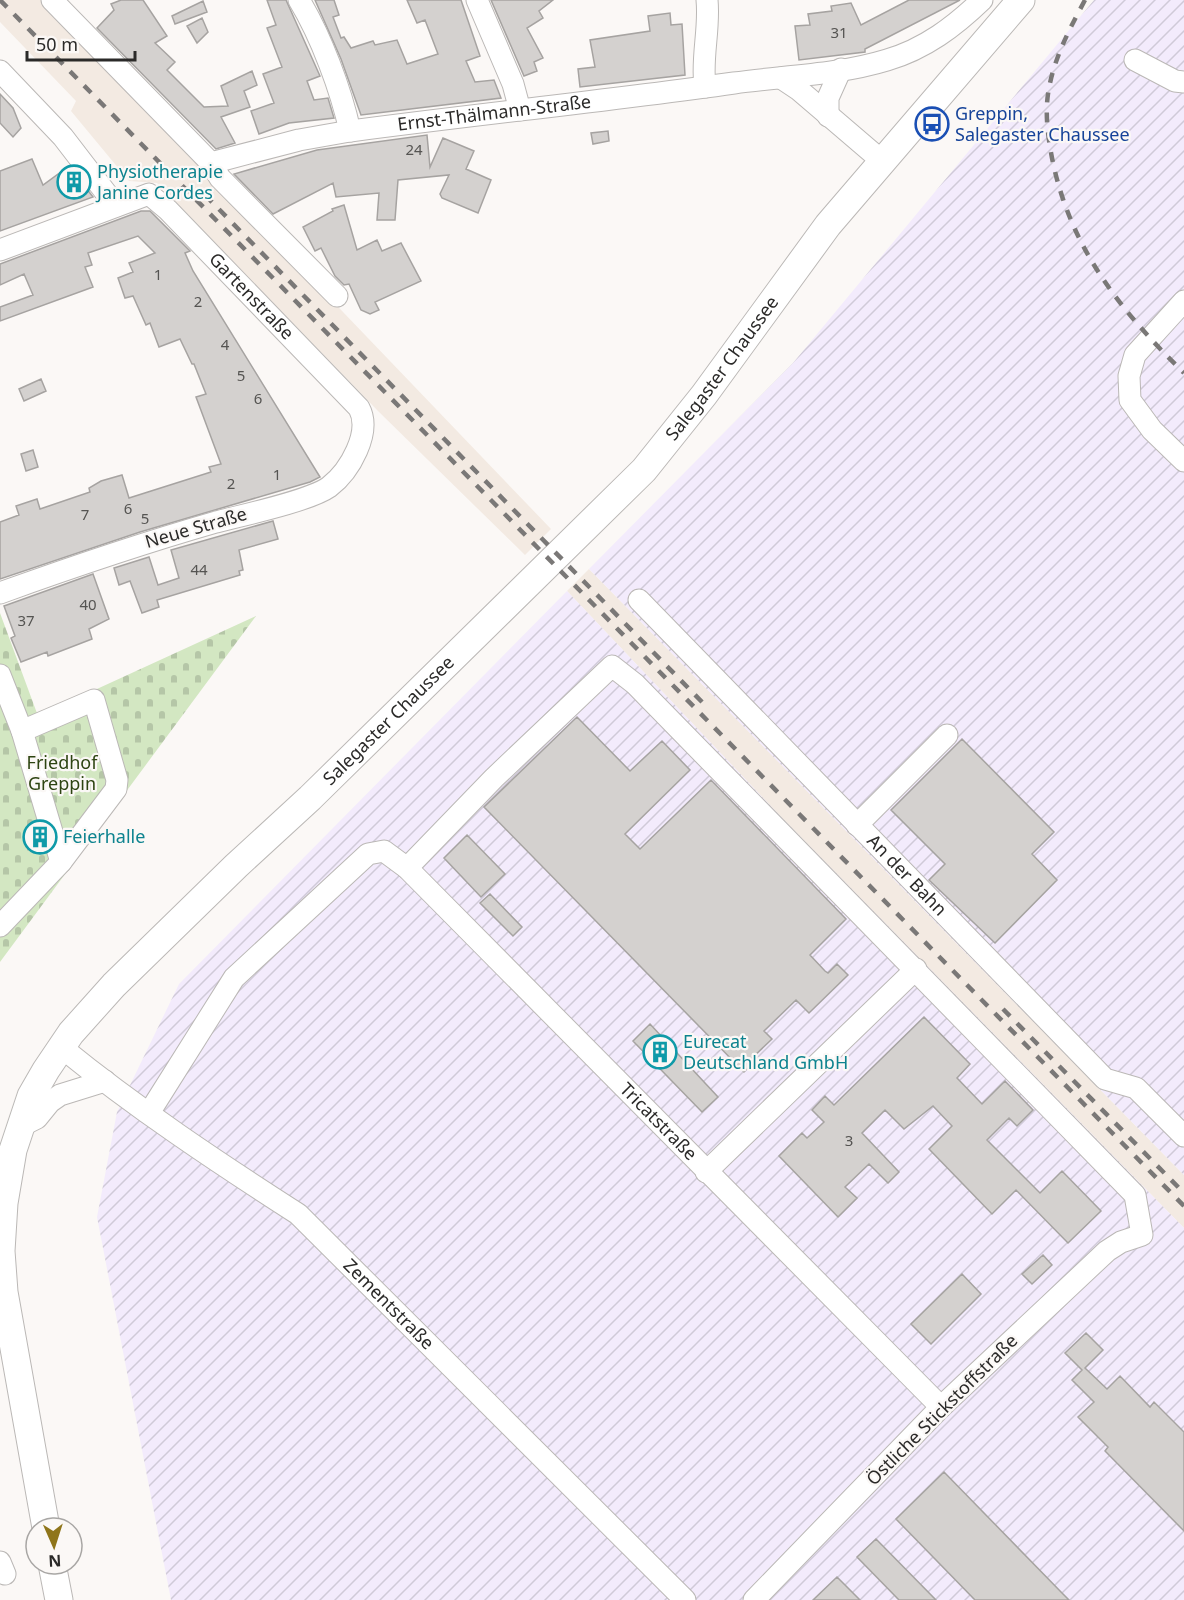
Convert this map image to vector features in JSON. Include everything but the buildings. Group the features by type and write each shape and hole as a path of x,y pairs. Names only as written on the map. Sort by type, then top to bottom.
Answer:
{"main road":[{"name":"Salegaster Chaussee","path":"44,1516 2,1272 4,1203 19,1127 31,1096 61,1047 114,985 236,866 310,798 644,470 691,411 828,225 984,46 1021,0"},
{"path":"54,1576 59,1600"}],"street":[{"path":"52,0 211,163 220,178 338,296"},
{"path":"299,0 321,46 345,109 350,131"},
{"path":"477,0 513,84 520,110"},
{"path":"705,87 703,73 708,37 707,0"},
{"name":"Ernst-Thälmann-Straße","path":"211,163 299,140 350,131 780,78 887,60 912,50 960,21 982,0"},
{"path":"1135,60 1175,81 1184,82"},
{"path":"828,116 828,98 841,69"},
{"path":"0,71 63,137 116,206 0,250"},
{"path":"780,78 882,161"},
{"name":"Gartenstraße","path":"116,206 149,194 168,210 359,408 364,418 364,431"},
{"path":"1184,301 1135,355 1129,376 1130,400 1152,430 1184,461"},
{"name":"Neue Straße","path":"0,593 141,544 318,493 328,488 347,468 364,431"},
{"name":"An der Bahn","path":"639,600 1106,1079 1136,1088 1184,1136"},
{"path":"408,868 486,786 612,666 635,684 916,969 706,1172"},
{"path":"0,675 22,731 62,862"},
{"path":"0,926 62,862 116,789 117,780 94,700 22,731"},
{"path":"857,825 947,735"},
{"name":"Tricatstraße","path":"149,1113 234,978 368,854 384,851 408,868 706,1172 941,1407"},
{"name":"Östliche Stickstoffstraße","path":"754,1600 941,1407 1107,1251 1121,1242 1142,1235 1135,1196 916,969"},
{"name":"Zementstraße","path":"61,1047 222,1165 298,1214 685,1600"},
{"path":"19,1127 37,1118 50,1102 60,1095 105,1081"}],"shaded area":[{"path":"0,0 44,0 551,529 525,555 378,411 157,183 129,181 71,111 76,101 0,22"},
{"path":"1094,0 1184,0 1184,1175 589,569 793,363"},
{"path":"589,569 1184,1175 1184,1228 784,820 567,591"},
{"path":"567,591 784,820 1184,1228 1184,1600 171,1600 97,1217 117,1112 179,984"}],"green space":[{"name":"Friedhof Greppin","path":"0,613 38,716 256,616 0,962"}],"railway":[{"path":"0,0 1184,1206"},
{"path":"1085,0 1058,57 1048,94 1048,134 1060,190 1071,221 1101,276 1139,325 1184,373"},
{"path":"205,195 703,703"},
{"path":"1003,1009 1184,1193"}],"place":[{"name":"Greppin, Salegaster Chaussee","path":"932,124"},
{"name":"Physiotherapie Janine Cordes","path":"74,182"},
{"name":"Feierhalle","path":"40,837"},
{"name":"Eurecat Deutschland GmbH","path":"660,1052"}]}
